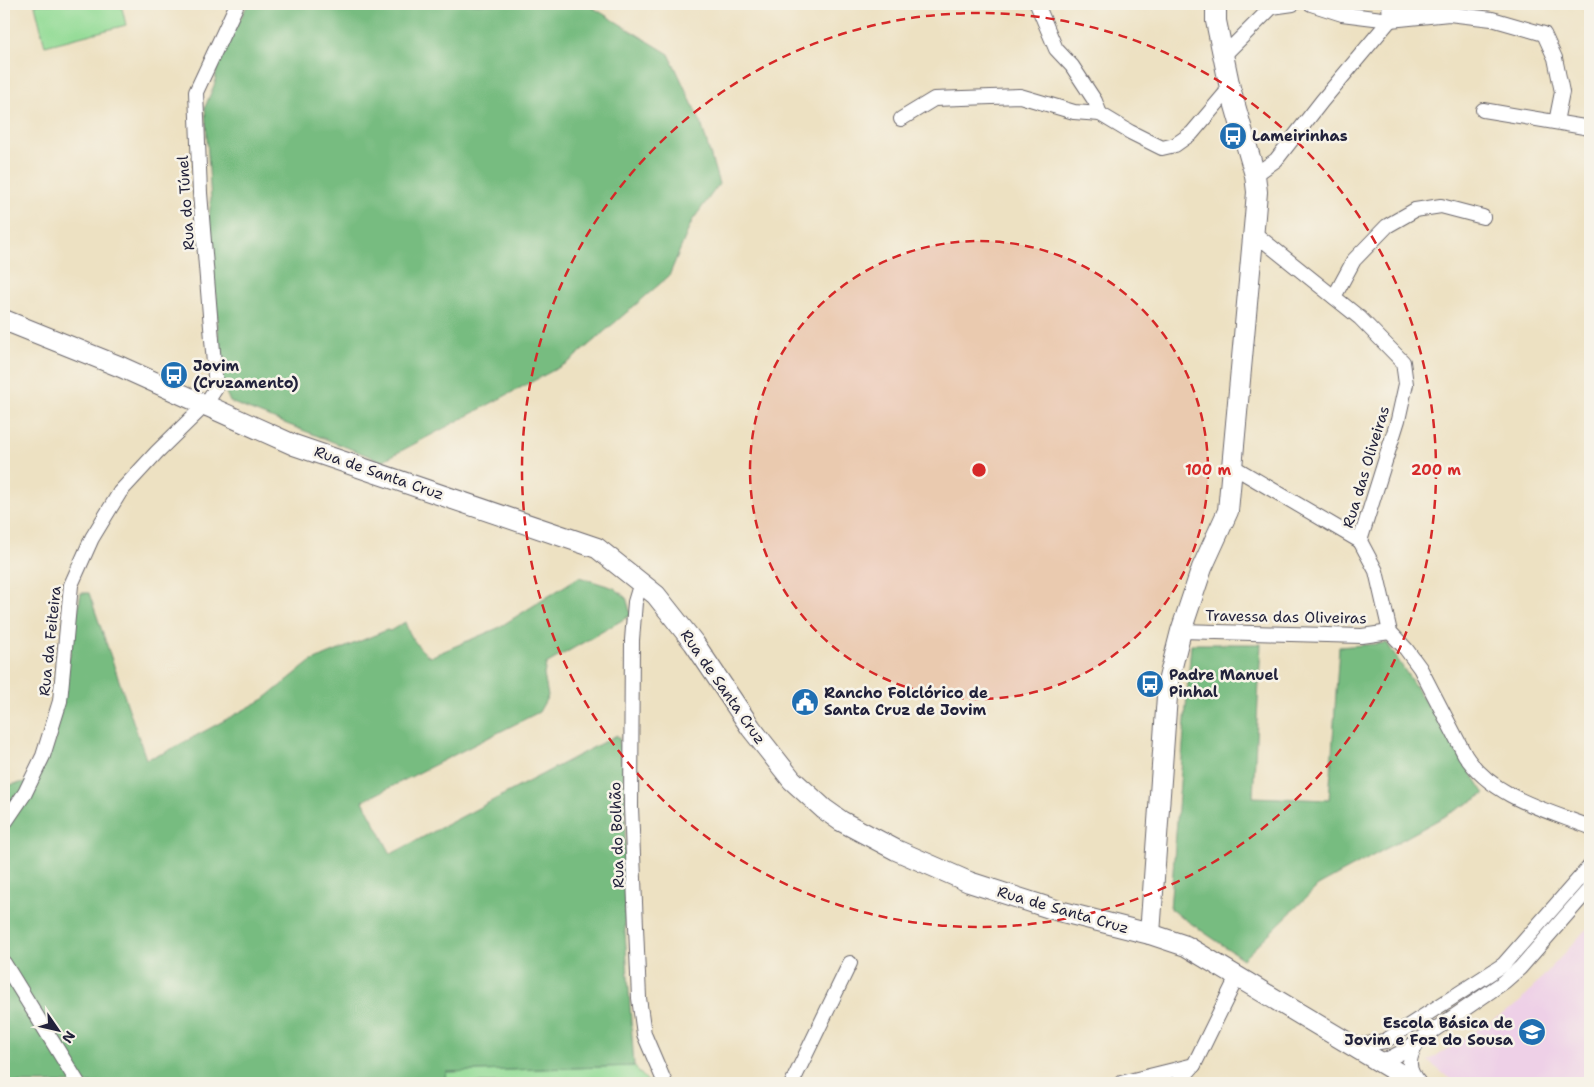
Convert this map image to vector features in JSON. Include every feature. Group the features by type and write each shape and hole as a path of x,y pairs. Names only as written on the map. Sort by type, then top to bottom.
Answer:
{"main road":[{"path":"1150,934 1168,682 1181,631 1202,568 1228,511 1257,192 1255,174 1230,88 1223,56 1216,20 1216,4"},
{"name":"Rua de Santa Cruz","path":"7,324 121,367 294,445 597,548 656,594 694,643 751,728 792,780 824,809 840,820 896,850 969,882 1059,912 1150,934 1186,946 1417,1083"}],"street":[{"name":"Rua do Túnel","path":"205,405 216,388 200,193 196,92 236,4"},
{"path":"1037,4 1056,49 1072,66 1095,101 1100,114"},
{"path":"1223,56 1272,7 1293,4"},
{"path":"1311,4 1342,14 1390,20 1449,14 1492,19 1544,34 1555,58 1562,92 1556,122"},
{"path":"1388,4 1390,20"},
{"path":"1255,174 1276,160 1322,101 1390,20 1416,4"},
{"path":"901,119 934,99 1020,96 1074,112 1100,114 1162,148 1174,145 1192,133 1230,88"},
{"path":"1483,110 1590,128"},
{"path":"1334,297 1354,260 1386,226 1415,210 1441,206 1482,217"},
{"name":"Rua das Oliveiras","path":"1254,233 1360,318 1403,362 1406,384 1398,420 1360,541 1376,571 1390,632 1420,668 1465,755 1482,777 1508,794 1590,827"},
{"name":"Rua da Feiteira","path":"4,824 25,793 43,756 60,702 71,585 92,538 120,492 205,405"},
{"path":"1232,466 1360,541"},
{"name":"Rua do Bolhão","path":"643,584 635,602 632,640 631,807 639,998 644,1034 665,1083"},
{"name":"Travessa das Oliveiras","path":"1181,631 1362,636 1390,632"},
{"path":"1351,1045 1362,1046 1385,1041 1503,965 1590,866"},
{"path":"1385,1063 1504,982 1520,968 1590,888"},
{"path":"4,963 78,1083"},
{"path":"792,1083 850,963"},
{"path":"1178,1083 1194,1064 1237,977"},
{"path":"1385,1063 1390,1042 1399,1033"},
{"path":"1417,1083 1409,1064 1410,1052 1418,1041"},
{"path":"1121,1083 1194,1064"}],"shaded area":[{"name":"Escola Básica de Jovim e Foz do Sousa","path":"1590,925 1590,1083 1455,1083 1428,1061 1518,1004"}],"green space":[{"path":"121,4 126,25 45,46 35,5"},
{"path":"248,4 587,4 669,54 701,123 719,184 692,221 669,276 569,362 382,461 230,402 221,381 216,295 207,287 204,253 211,201 205,107 215,83 217,64"},
{"path":"579,577 614,588 626,597 631,615 546,664 544,675 548,696 539,712 363,801 391,854 617,735 617,738 619,737 625,788 625,932 634,1066 446,1072 444,1083 4,1083 4,786 25,782 53,746 81,593 89,593 146,759 164,753 264,699 310,662 387,630 390,631 405,622 415,642 430,657 498,628"},
{"path":"1387,643 1485,794 1318,886 1243,959 1170,909 1191,644 1261,644 1253,797 1329,800 1339,647"},
{"path":"634,1066 649,1083 444,1083 446,1072"}],"place":[{"name":"Lameirinhas","path":"1233,136"},
{"name":"Jovim (Cruzamento)","path":"174,375"},
{"name":"Padre Manuel Pinhal","path":"1150,684"},
{"name":"Rancho Folclórico de Santa Cruz de Jovim","path":"805,702"},
{"name":"Escola Básica de Jovim e Foz do Sousa","path":"1532,1032"}]}
